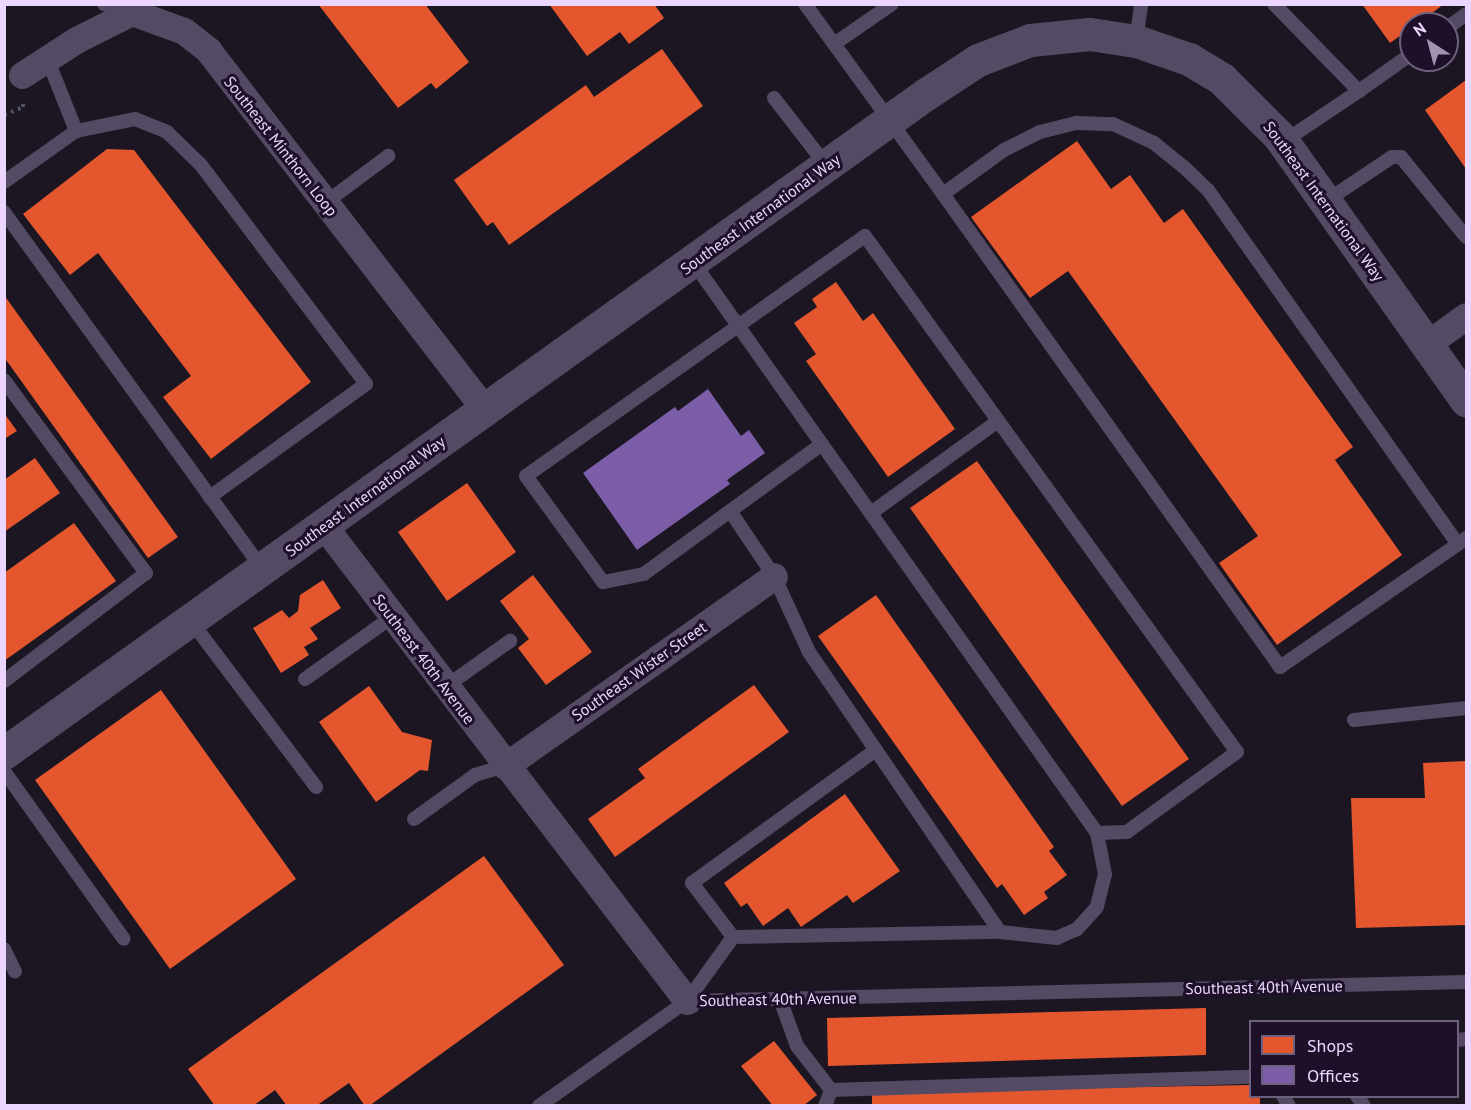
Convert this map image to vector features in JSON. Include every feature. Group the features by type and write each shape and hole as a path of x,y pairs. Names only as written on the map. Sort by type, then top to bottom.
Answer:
{"street":[{"path":"22,75 134,8"},
{"name":"Southeast Minthorn Loop","path":"134,8 184,31 208,50 485,410"},
{"name":"Southeast International Way","path":"4,753 890,120 965,68 1008,46 1058,35 1089,34 1136,41 1189,59 1222,79 1283,142 1467,400"},
{"path":"1427,344 1467,316"},
{"name":"Southeast 40th Avenue","path":"324,526 505,766 687,1001"},
{"name":"Southeast Wister Street","path":"505,766 774,576"}],"lane":[{"path":"104,4 134,8"},
{"path":"805,4 1280,667 1462,541 1208,190 1154,143 1113,124 1077,123 1040,132 1004,150 943,194"},
{"path":"834,44 892,4"},
{"path":"1136,41 1141,4"},
{"path":"1274,4 1359,91"},
{"path":"47,58 76,130"},
{"path":"1283,142 1399,63"},
{"path":"774,98 827,167"},
{"path":"4,182 76,130 135,119 167,132 201,165 366,384 210,497"},
{"path":"325,203 388,156"},
{"path":"1326,201 1392,157 1401,157 1467,237"},
{"path":"4,212 262,570"},
{"path":"822,444 644,574 603,582 526,476 865,236 1236,752 1127,832 1097,833"},
{"path":"693,262 1097,833 1105,874 1097,907 1077,929 1057,938 1000,932 733,937"},
{"path":"4,380 146,573 4,681"},
{"path":"871,513 998,421"},
{"path":"730,511 774,576 809,652 1000,932"},
{"path":"305,679 392,617"},
{"path":"190,621 316,787"},
{"path":"446,687 510,641"},
{"path":"1354,720 1467,708"},
{"path":"733,937 692,883 876,750"},
{"path":"414,819 475,776 505,766"},
{"path":"4,771 124,939"},
{"path":"539,1106 687,1001 733,937"},
{"path":"4,949 15,972"},
{"name":"Southeast 40th Avenue","path":"687,1001 1467,982"},
{"path":"780,999 797,1046 831,1090"},
{"path":"831,1090 1249,1077"},
{"path":"825,1106 831,1090"}],"building: Shops":[{"path":"318,4 425,4 469,62 436,89 431,83 398,108"},
{"path":"549,4 654,4 664,18 629,44 620,32 587,56"},
{"path":"1362,4 1444,4 1433,12 1399,12 1399,37 1390,43"},
{"path":"662,49 703,106 509,245 493,222 487,226 454,180 586,85 594,97"},
{"path":"1466,80 1466,169 1425,110"},
{"path":"1077,141 1111,189 1130,175 1164,223 1183,209 1353,447 1335,460 1402,555 1277,645 1219,563 1258,536 1068,271 1030,298 971,217"},
{"path":"107,149 134,150 311,382 211,459 163,397 191,376 98,253 70,275 23,214"},
{"path":"836,282 863,321 873,313 955,429 888,477 806,361 816,354 794,323 817,307 812,299"},
{"path":"4,295 178,537 148,558 4,357"},
{"path":"4,413 17,431 4,439"},
{"path":"35,458 60,493 4,532 4,480"},
{"path":"977,461 1189,759 1122,806 910,508"},
{"path":"467,483 516,552 447,601 398,532"},
{"path":"74,523 116,581 4,661 4,573"},
{"path":"533,575 592,652 546,685 518,648 529,639 500,601"},
{"path":"323,580 341,608 310,628 318,639 304,647 309,655 281,673 253,628 282,610 289,618 298,611 300,595"},
{"path":"876,595 1054,847 1049,851 1067,875 1044,892 1048,898 1024,915 1002,884 997,888 818,636"},
{"path":"754,685 789,732 615,857 588,819 645,778 638,769"},
{"path":"369,686 402,732 432,740 428,771 420,770 376,802 319,722"},
{"path":"161,690 296,879 170,969 35,780"},
{"path":"1466,761 1466,925 1356,928 1351,798 1425,798 1423,763"},
{"path":"845,794 900,871 853,903 847,895 801,927 788,908 763,926 747,903 741,907 724,883"},
{"path":"484,856 564,965 369,1106 365,1106 349,1083 316,1106 287,1106 275,1090 253,1106 215,1106 188,1069"},
{"path":"1206,1008 1206,1055 828,1066 827,1018"},
{"path":"774,1041 817,1095 803,1106 773,1106 741,1066"},
{"path":"1249,1085 1249,1098 1260,1098 1260,1106 872,1106 872,1092"}],"building: Offices":[{"path":"708,389 741,436 749,430 765,453 727,480 730,484 637,550 583,473 675,407 678,411"}]}
